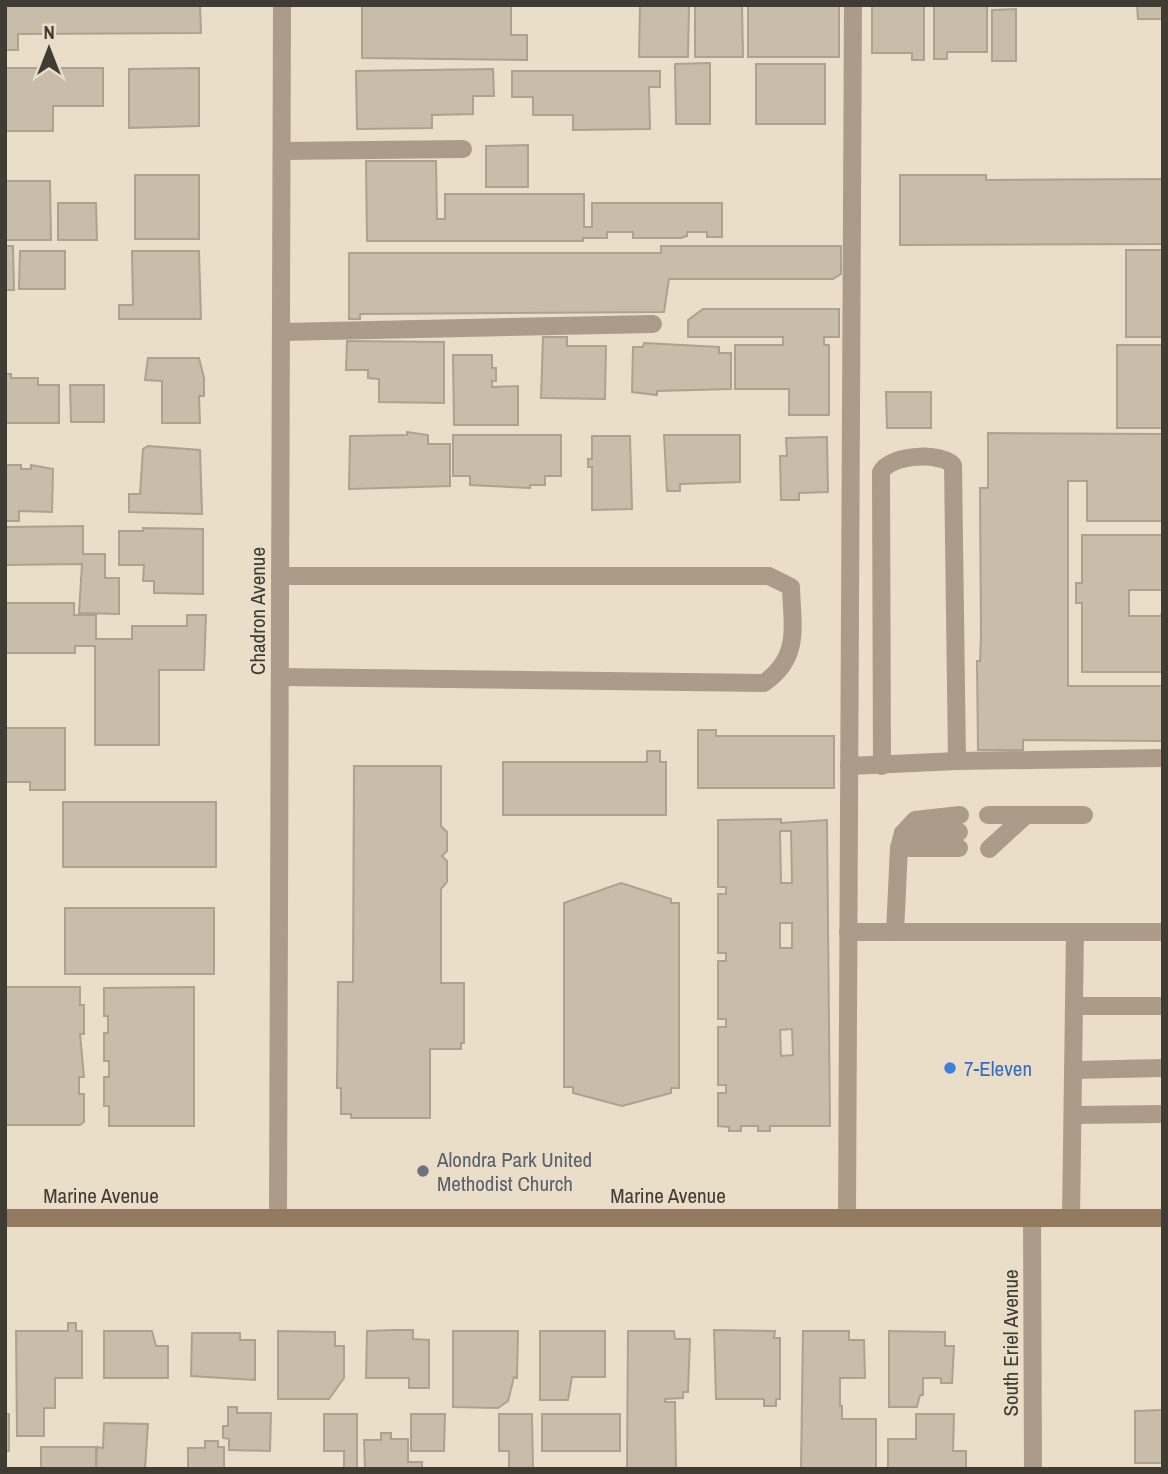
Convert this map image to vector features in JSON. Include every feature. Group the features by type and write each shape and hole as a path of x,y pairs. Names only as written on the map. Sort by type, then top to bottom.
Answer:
{"main road":[{"name":"Marine Avenue","path":"5,1218 1163,1218"}],"street":[{"name":"Chadron Avenue","path":"278,1218 282,5"},
{"path":"847,1218 853,5"},
{"path":"282,151 463,149"},
{"path":"281,332 653,324"},
{"path":"883,766 881,472 886,463 896,458 940,458 953,465 957,761"},
{"path":"280,576 769,576 791,587 792,649 780,672 764,683 280,677"},
{"path":"849,766 957,761 1163,758"},
{"path":"1026,815 1010,832 989,832 1026,815 1084,815"},
{"path":"895,932 901,841 915,820 959,832 901,841"},
{"path":"848,932 1163,932"},
{"path":"1072,1218 1075,932"},
{"path":"1074,1006 1161,1006"},
{"path":"1073,1070 1163,1068"},
{"path":"1073,1115 1163,1114"},
{"name":"South Eriel Avenue","path":"1032,1218 1033,1469"}],"building":[{"path":"5,5 200,5 201,33 18,34 18,50 5,50"},
{"path":"362,5 511,5 511,35 527,35 527,60 362,58"},
{"path":"640,5 689,5 688,57 639,57"},
{"path":"695,5 742,5 743,57 695,57"},
{"path":"748,5 839,5 839,57 748,57"},
{"path":"872,5 924,5 924,60 912,60 912,53 872,53"},
{"path":"934,5 987,5 987,52 947,52 947,59 934,59"},
{"path":"1137,5 1163,5 1163,19 1138,19"},
{"path":"1016,9 1016,61 992,61 992,10"},
{"path":"710,63 710,124 676,124 675,64"},
{"path":"756,64 825,64 825,124 756,124"},
{"path":"5,68 103,68 103,106 53,106 53,131 5,131"},
{"path":"199,68 199,126 129,128 129,69"},
{"path":"493,69 494,96 473,96 473,114 432,115 432,128 357,129 356,71"},
{"path":"512,71 660,71 660,87 649,87 650,129 573,130 573,115 533,115 533,97 512,97"},
{"path":"528,145 528,187 486,187 486,146"},
{"path":"366,161 436,161 437,219 445,219 445,194 584,194 584,227 592,227 592,203 722,203 722,237 707,237 707,232 687,232 687,236 681,238 633,238 633,232 607,232 607,238 583,238 583,241 367,241"},
{"path":"135,175 199,175 199,239 135,239"},
{"path":"900,175 986,175 986,180 1163,179 1163,244 900,245"},
{"path":"5,181 50,181 51,240 5,240"},
{"path":"58,203 96,203 97,240 58,240"},
{"path":"5,246 13,246 14,290 5,290"},
{"path":"661,246 841,246 841,274 833,279 669,279 664,312 360,314 360,319 349,319 349,253 661,253"},
{"path":"1126,250 1163,250 1163,337 1126,337"},
{"path":"20,251 65,251 65,289 19,289"},
{"path":"132,251 199,251 201,319 119,319 119,305 133,305"},
{"path":"703,309 839,309 839,337 824,337 824,345 829,345 829,415 789,415 789,389 735,389 735,345 783,345 783,337 688,337 688,320"},
{"path":"543,337 567,337 567,346 606,346 605,399 541,398"},
{"path":"347,341 444,342 444,403 379,402 379,379 368,378 368,370 346,370"},
{"path":"644,343 719,347 719,353 731,353 731,389 657,391 657,395 632,392 633,347 643,347"},
{"path":"1117,345 1163,345 1163,428 1117,428"},
{"path":"453,355 492,355 496,381 492,381 492,387 518,386 518,425 454,425"},
{"path":"148,358 199,358 204,378 204,396 199,396 200,423 162,423 162,381 145,380"},
{"path":"5,374 11,374 11,378 38,378 38,385 59,385 59,423 5,423"},
{"path":"70,385 104,385 104,422 71,422"},
{"path":"886,392 931,392 931,428 887,428"},
{"path":"407,432 428,435 428,444 450,444 450,486 349,489 350,436 407,435"},
{"path":"988,433 1163,434 1163,521 1087,521 1087,481 1068,481 1068,686 1163,686 1163,741 1023,740 1023,750 978,750 977,661 980,661 981,636 980,488 988,488"},
{"path":"453,435 561,435 561,476 545,476 545,485 530,485 530,488 470,485 470,476 453,476"},
{"path":"664,435 740,435 740,482 680,484 680,491 667,491"},
{"path":"592,436 630,436 632,509 592,510 592,467 588,467 588,459 592,459"},
{"path":"827,437 828,492 799,493 799,500 781,500 780,456 787,456 786,438"},
{"path":"148,446 200,450 202,514 129,512 129,494 140,494 143,449"},
{"path":"8,465 21,465 21,469 31,469 31,465 53,469 52,512 19,511 19,521 5,521 5,469"},
{"path":"83,526 83,554 105,554 105,578 119,578 119,614 79,613 82,564 5,565 5,527"},
{"path":"143,528 203,529 203,594 154,593 154,581 143,581 144,565 119,565 119,531 143,531"},
{"path":"1082,535 1163,535 1163,590 1129,590 1129,616 1161,616 1163,609 1163,672 1082,672 1082,603 1076,603 1076,583 1082,583"},
{"path":"5,603 74,603 74,615 96,615 96,639 132,639 132,626 187,626 187,615 206,615 204,670 159,670 159,745 95,745 95,646 75,646 75,653 5,653"},
{"path":"5,728 65,728 65,790 30,790 30,782 5,782"},
{"path":"698,730 716,730 716,736 834,736 834,788 698,788"},
{"path":"647,751 660,751 660,762 666,762 666,815 503,815 503,762 647,762"},
{"path":"354,766 441,766 441,826 447,832 447,851 442,856 447,861 447,882 441,889 441,983 464,983 464,1043 461,1043 461,1049 430,1049 430,1118 351,1118 351,1114 341,1114 341,1088 337,1088 338,982 353,982"},
{"path":"63,802 216,802 216,867 63,867"},
{"path":"781,819 781,823 827,820 830,1126 770,1126 770,1131 758,1131 758,1126 741,1126 741,1131 729,1131 729,1127 718,1126 718,1093 726,1093 726,1085 718,1085 718,1027 726,1027 726,1019 718,1019 718,961 726,961 726,953 718,953 718,894 726,894 726,887 718,887 718,820","holes":["780,831 791,831 792,883 781,883","780,923 792,923 792,948 780,948","792,1029 793,1055 781,1056 780,1030"]},
{"path":"621,883 671,899 671,903 679,903 679,1088 671,1088 671,1093 622,1106 573,1093 573,1087 564,1087 564,903"},
{"path":"65,908 214,908 214,974 65,974"},
{"path":"5,987 80,987 80,1005 84,1005 84,1034 80,1034 84,1077 79,1077 79,1094 84,1094 84,1122 80,1125 5,1125"},
{"path":"194,987 194,1126 109,1126 109,1106 104,1106 104,1077 109,1077 109,1061 104,1061 104,1033 108,1033 108,1016 104,1016 104,988"},
{"path":"68,1323 76,1323 76,1331 82,1331 82,1378 55,1378 55,1408 44,1408 44,1436 17,1436 16,1331 68,1331"},
{"path":"413,1330 413,1339 429,1340 429,1388 409,1388 409,1378 366,1378 367,1331"},
{"path":"714,1330 775,1331 774,1338 780,1338 780,1399 776,1399 776,1406 764,1406 764,1399 716,1399"},
{"path":"104,1331 152,1331 156,1346 168,1346 168,1378 104,1378"},
{"path":"278,1331 335,1332 335,1346 344,1346 344,1378 329,1399 278,1399"},
{"path":"453,1331 518,1331 517,1378 514,1377 508,1401 498,1408 453,1407"},
{"path":"540,1331 605,1331 605,1377 572,1377 568,1400 540,1400"},
{"path":"628,1331 674,1331 675,1339 690,1339 688,1392 683,1392 683,1398 665,1399 665,1402 675,1402 676,1469 627,1469"},
{"path":"803,1331 849,1331 849,1340 864,1340 865,1378 840,1378 840,1406 842,1419 876,1419 876,1469 801,1469"},
{"path":"889,1331 945,1332 945,1346 954,1346 952,1383 941,1383 941,1378 923,1378 923,1395 920,1395 917,1407 889,1407"},
{"path":"192,1333 240,1333 240,1340 255,1340 255,1380 191,1376"},
{"path":"228,1407 237,1407 237,1413 271,1413 270,1451 229,1450 229,1439 223,1438 223,1426 228,1426"},
{"path":"1163,1410 1163,1463 1135,1463 1135,1411"},
{"path":"5,1414 9,1414 9,1451 5,1451"},
{"path":"324,1414 357,1414 357,1468 344,1468 344,1451 324,1451"},
{"path":"411,1414 445,1414 444,1451 411,1451"},
{"path":"499,1414 532,1414 533,1469 509,1469 509,1451 499,1451"},
{"path":"542,1414 620,1414 620,1451 542,1451"},
{"path":"916,1414 954,1414 953,1451 966,1451 966,1469 888,1469 888,1439 916,1439"},
{"path":"104,1423 148,1424 145,1469 96,1469 97,1447 103,1448"},
{"path":"381,1433 391,1433 391,1439 408,1439 408,1462 422,1462 422,1469 365,1469 364,1440 381,1440"},
{"path":"205,1441 218,1441 218,1447 224,1447 224,1469 188,1469 188,1448 205,1448"},
{"path":"41,1447 96,1447 96,1469 41,1469"}],"place":[{"name":"7-Eleven","path":"950,1068"},
{"name":"Alondra Park United Methodist Church","path":"423,1171"}]}
